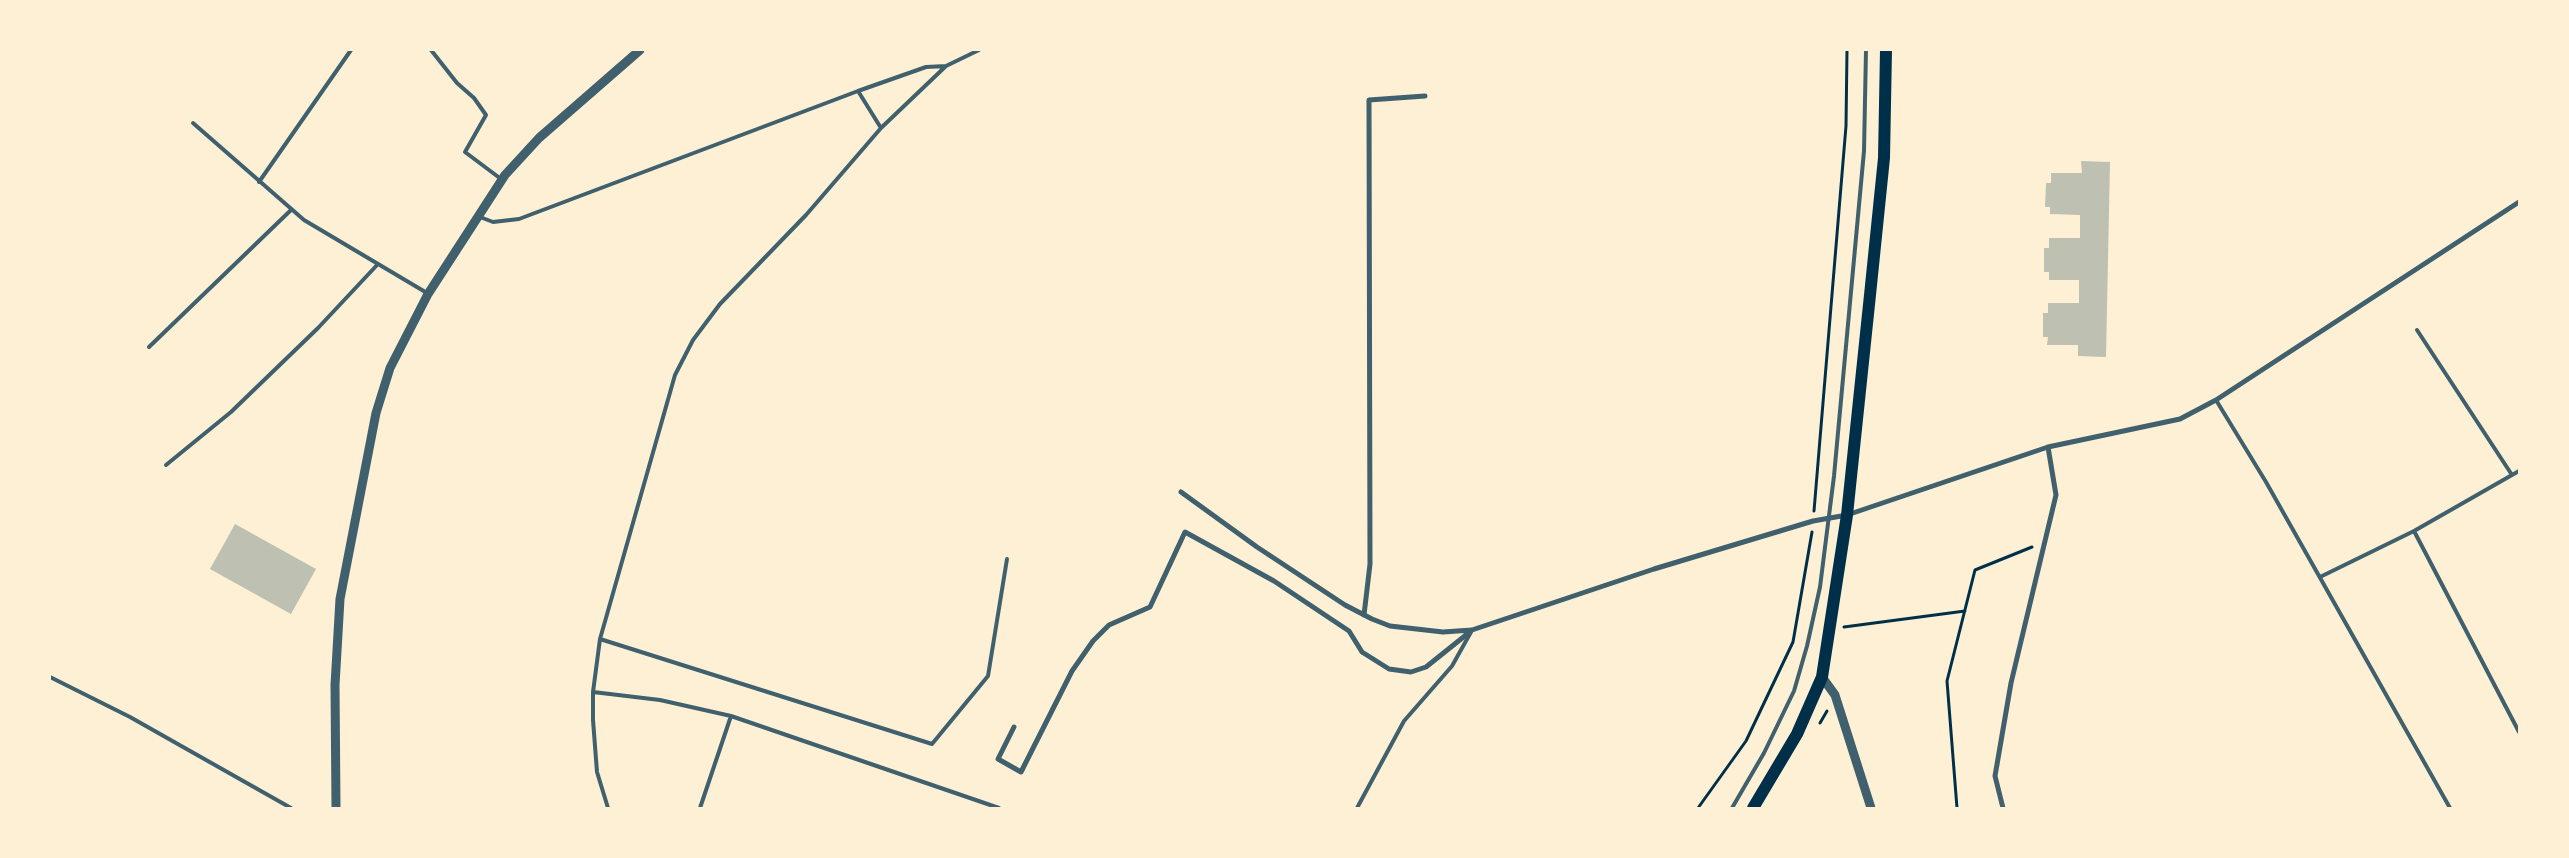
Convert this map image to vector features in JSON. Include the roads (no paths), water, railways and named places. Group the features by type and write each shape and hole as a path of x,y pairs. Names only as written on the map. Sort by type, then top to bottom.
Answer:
{"main road":[{"path":"1753,808 1797,734 1822,677 1847,515 1884,158 1886,50"}],"street":[{"path":"336,808 335,685 340,599 376,413 390,368 428,294 502,180 539,138 640,50"},
{"path":"1364,615 1370,564 1369,100 1425,96"},
{"path":"1181,492 1257,547 1364,615 1390,626 1443,632 1472,630 1654,569 1813,521 1847,515 2048,447 2180,419 2216,400 2519,202"},
{"path":"2003,808 1994,776 2010,683 2056,495 2048,447"},
{"path":"1014,727 998,759 1021,772 1078,663 1093,640 1109,626 1150,607 1185,532 1282,586 1349,632 1362,652 1389,668 1410,672 1426,667 1472,630"},
{"path":"1822,677 1835,695 1871,808"}],"lane":[{"path":"259,182 352,50"},
{"path":"432,50 486,115 465,152 502,180"},
{"path":"608,808 597,772 593,692 600,639 675,375 693,340 720,304 806,215 881,128 946,66 979,50"},
{"path":"1732,808 1764,753 1794,691 1807,646 1820,587 1829,519 1864,150 1866,50"},
{"path":"478,216 492,222 519,219 858,91 926,67 946,66"},
{"path":"858,91 881,128"},
{"path":"193,124 304,220 428,294"},
{"path":"149,347 291,210"},
{"path":"166,465 231,412 318,328 378,264"},
{"path":"2417,330 2512,475"},
{"path":"2216,400 2320,577 2450,808"},
{"path":"2320,577 2414,531 2519,471"},
{"path":"2414,531 2519,732"},
{"path":"600,639 932,744 988,676 1007,559"},
{"path":"1358,808 1404,721 1452,666 1472,630"},
{"path":"50,677 130,717 291,808"},
{"path":"593,692 660,700 731,716 999,808"},
{"path":"700,808 731,716"}]}
